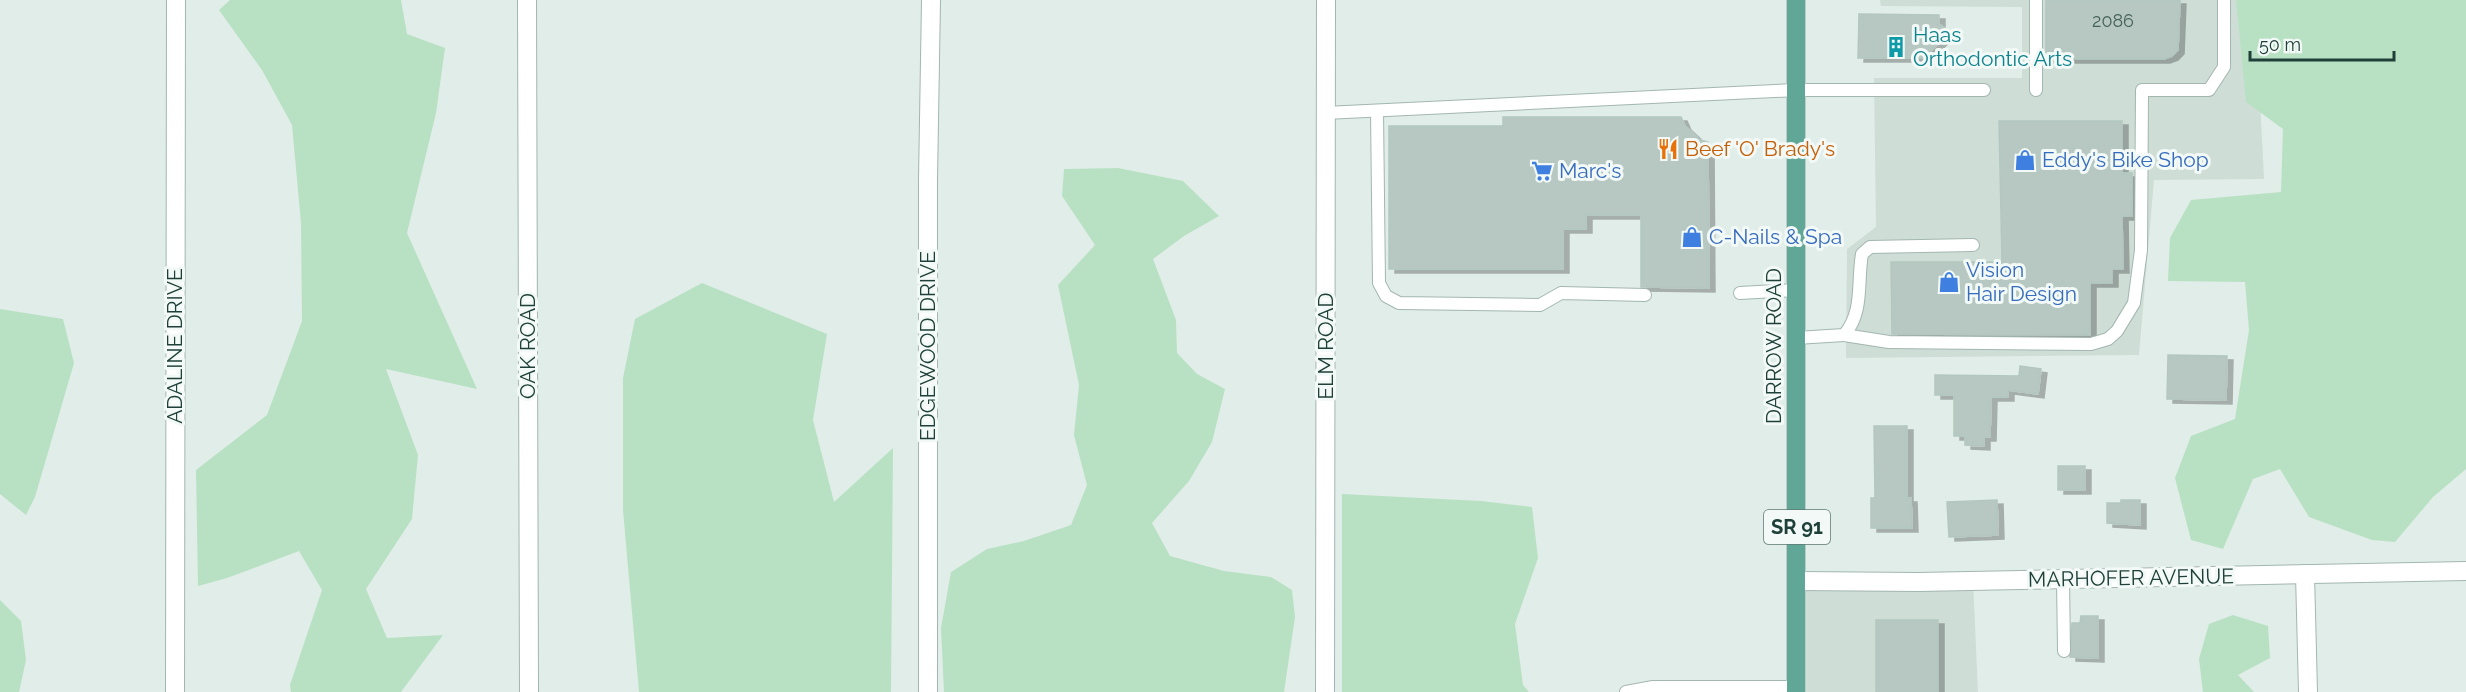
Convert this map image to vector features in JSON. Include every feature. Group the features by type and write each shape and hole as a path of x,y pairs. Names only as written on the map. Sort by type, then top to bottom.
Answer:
{"main road":[{"name":"DARROW ROAD","path":"1796,0 1796,690"}],"street":[{"name":"ADALINE DRIVE","path":"175,692 176,0"},
{"name":"OAK ROAD","path":"527,0 528,692"},
{"name":"EDGEWOOD DRIVE","path":"928,692 928,180 931,0"},
{"name":"ELM ROAD","path":"1325,692 1326,0"},
{"name":"MARHOFER AVENUE","path":"1797,581 2063,579 2466,571"},
{"path":"2305,574 2308,692"}],"lane":[{"path":"2036,0 2036,90"},
{"path":"1796,338 1844,335 1889,342 2091,344 2108,339 2117,331 2134,303 2140,260 2142,90 2209,90 2224,67 2224,0"},
{"path":"1326,113 1796,90 1984,90"},
{"path":"1377,111 1379,283 1381,290 1392,300 1399,303 1540,305 1561,293 1645,295"},
{"path":"1844,335 1852,325 1858,308 1862,254 1870,247 1972,245"},
{"path":"1740,293 1796,290"},
{"path":"2063,579 2064,651"},
{"path":"1626,692 1653,687 1796,690"}],"shaded area":[{"path":"1880,0 2255,0 2264,179 2154,180 2139,355 1846,358 1847,249 1876,227 1874,78 2022,78 2022,7 1881,6"},
{"path":"1788,579 1973,581 1978,692 1795,692"}],"green space":[{"path":"230,0 401,0 407,34 445,48 436,113 407,233 477,389 386,369 418,455 412,519 366,589 387,638 443,635 401,692 291,692 290,685 322,590 299,551 227,578 198,586 196,470 267,415 302,321 301,223 292,125 262,70 219,10"},
{"path":"2236,0 2466,0 2466,469 2433,497 2395,542 2372,540 2309,517 2280,469 2253,479 2223,549 2191,540 2175,478 2191,436 2235,419 2249,330 2245,282 2168,281 2170,238 2191,200 2281,192 2283,129 2246,102"},
{"path":"1118,168 1183,181 1219,216 1184,236 1153,259 1176,320 1177,353 1197,374 1225,389 1212,442 1189,481 1152,523 1170,556 1224,571 1271,577 1292,590 1295,617 1284,692 944,692 941,628 951,572 987,549 1024,541 1071,525 1087,485 1074,435 1079,385 1058,285 1095,245 1062,196 1064,169"},
{"path":"702,283 827,334 813,420 834,502 893,448 891,692 639,692 623,510 623,378 635,319"},
{"path":"0,309 63,319 74,363 35,497 26,515 0,494"},
{"path":"1342,494 1481,501 1532,507 1538,558 1515,624 1523,685 1529,692 1342,692"},
{"path":"0,600 21,621 26,660 19,692 0,692"},
{"path":"2233,615 2268,626 2270,658 2238,675 2254,692 2203,692 2199,659 2209,624"}],"building":[{"path":"2046,0 2180,0 2178,50 2172,56 2164,59 2046,59"},
{"name":"Haas Orthodontic Arts","path":"1859,14 1939,15 1939,24 1950,32 1923,58 1858,58"},
{"path":"1503,117 1681,117 1685,126 1700,140 1708,142 1709,288 1641,287 1641,215 1586,215 1586,229 1563,229 1563,269 1389,269 1389,126 1503,126"},
{"path":"1999,121 2122,121 2122,173 2132,173 2132,216 2122,216 2123,269 2112,269 2112,283 2090,283 2090,335 1892,334 1891,262 2002,262"},
{"path":"2168,355 2227,356 2226,400 2167,399"},
{"path":"2020,366 2041,369 2038,394 2008,390 2008,397 1991,397 1990,437 1984,437 1984,446 1965,445 1965,436 1954,436 1954,395 1935,395 1935,375 2019,376"},
{"path":"1874,426 1907,426 1907,498 1911,498 1912,528 1871,528 1871,498 1875,498"},
{"path":"2058,466 2085,466 2085,490 2058,490"},
{"path":"1997,500 1998,535 1949,537 1947,502"},
{"path":"2121,500 2140,500 2140,525 2107,523 2107,503 2121,503"},
{"path":"2081,616 2098,616 2098,658 2070,657 2072,623 2080,623"},
{"path":"1876,620 1938,620 1938,692 1876,692"}],"place":[{"name":"Haas Orthodontic Arts","path":"1896,47"},
{"name":"Beef 'O' Brady's","path":"1668,149"},
{"name":"Eddy's Bike Shop","path":"2025,160"},
{"name":"Marc's","path":"1542,171"},
{"name":"C-Nails & Spa","path":"1692,237"},
{"name":"Vision Hair Design","path":"1949,282"}]}
